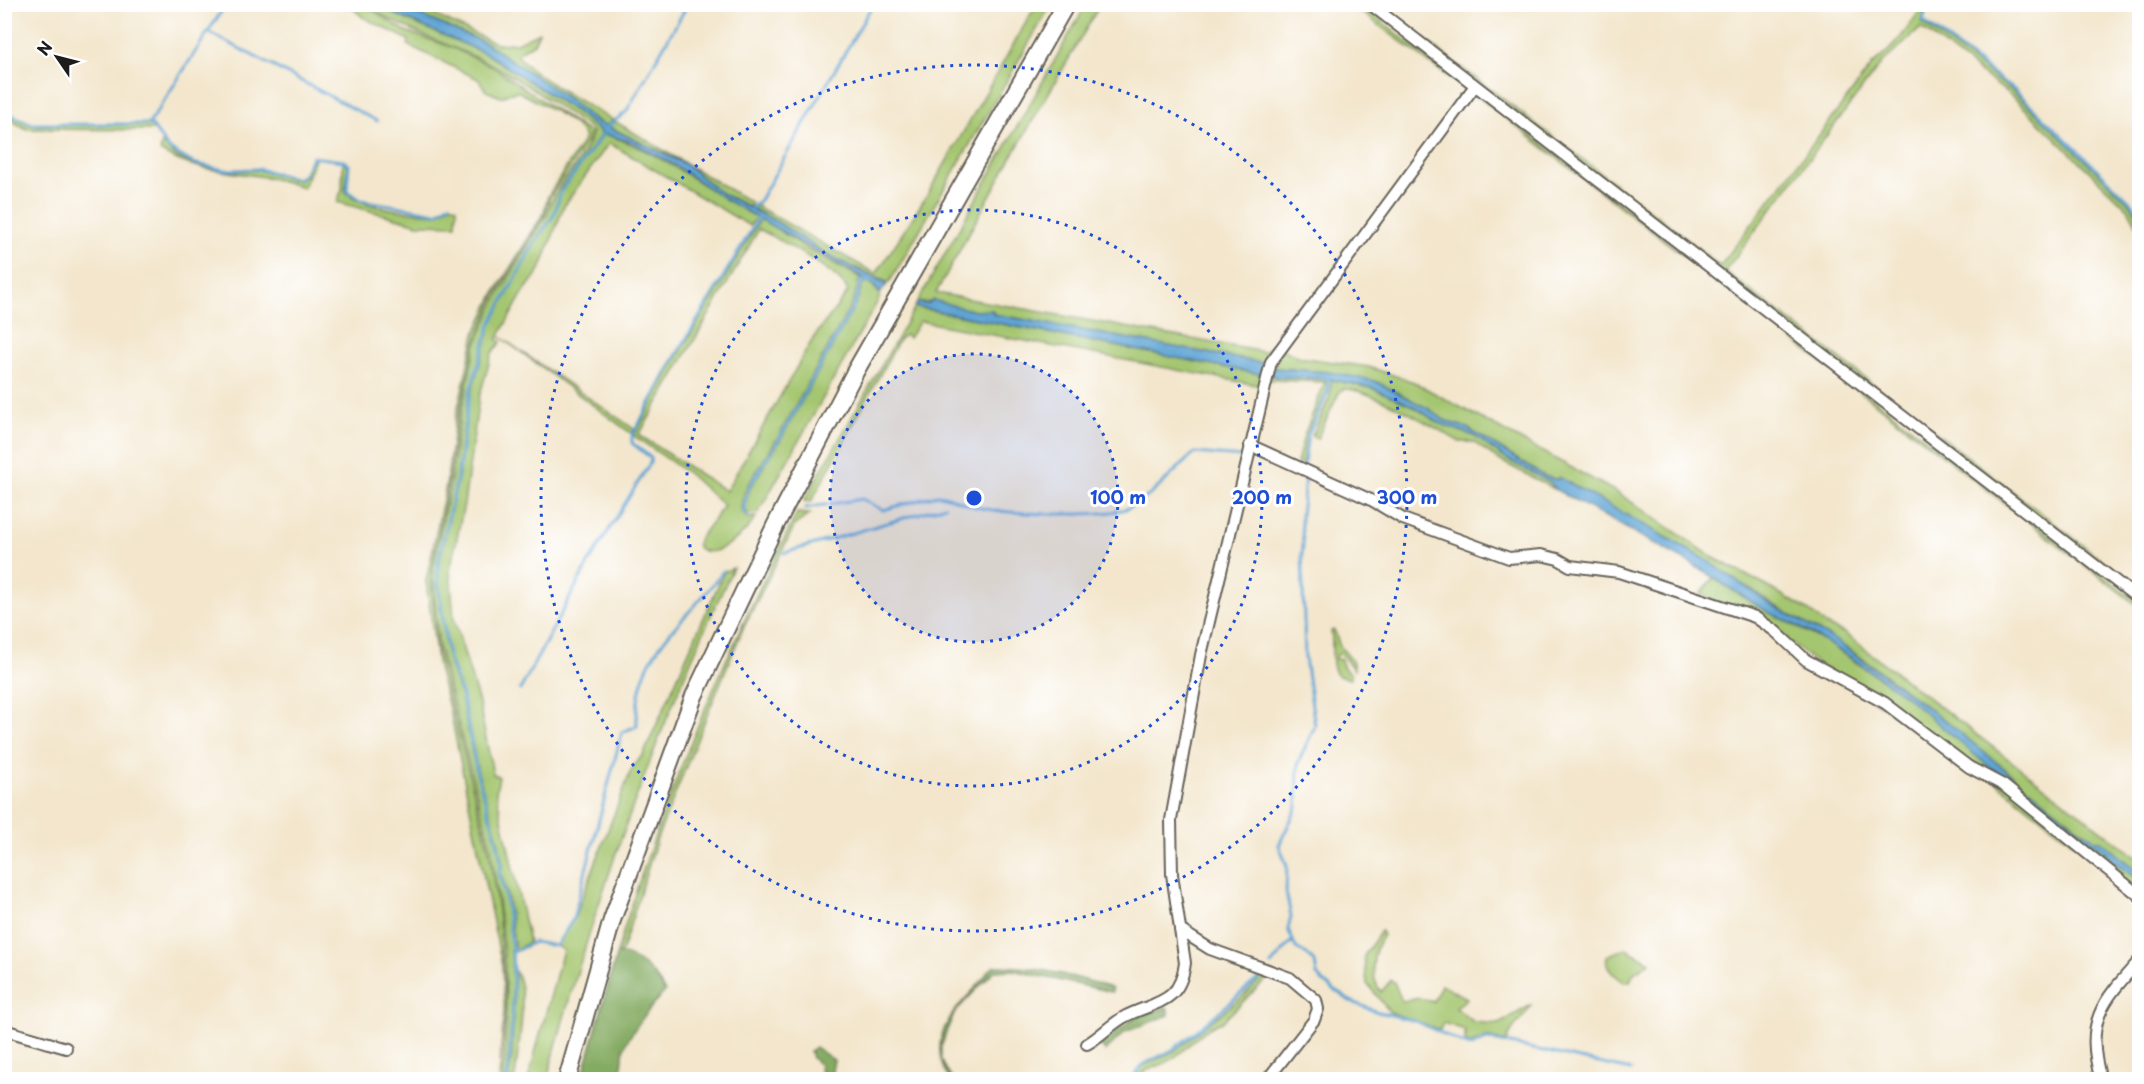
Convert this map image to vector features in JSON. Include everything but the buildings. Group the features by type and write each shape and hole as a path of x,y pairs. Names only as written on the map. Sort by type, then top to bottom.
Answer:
{"highway":[{"path":"567,1080 612,920 694,696 776,524 855,372 1066,4"}],"street":[{"path":"1370,4 1474,87 2139,600"},
{"path":"1087,1044 1103,1035 1124,1017 1156,1005 1174,993 1183,975 1185,963 1172,874 1171,820 1202,655 1271,362 1474,87"},
{"path":"1250,445 1373,501 1403,519 1509,558 1541,555 1558,559 1570,566 1619,572 1755,617 1775,631 1806,660 1885,703 1969,767 2002,785 2139,896"},
{"path":"1180,930 1209,949 1290,978 1316,1000 1318,1009 1314,1020 1267,1080"},
{"path":"2101,1080 2094,1047 2098,1012 2139,960"},
{"path":"4,1030 66,1048"}],"green space":[{"path":"350,5 365,5 405,31 451,47 493,67 590,133 587,142 550,197 545,214 494,298 475,344 457,422 449,479 431,572 437,650 489,851 498,911 506,1005 499,1079 504,1007 502,966 451,715 438,668 426,581 447,480 455,420 475,334 494,294 543,214 548,196 585,138 581,131 566,118 517,91 501,97 486,91 478,79 408,45 409,40 362,17"},
{"path":"368,5 379,5 394,14 487,54 577,112 602,133 561,190 553,215 535,241 490,325 469,392 457,475 438,562 437,583 447,656 461,697 476,773 497,841 501,866 499,870 509,923 512,1000 506,1079 501,1079 506,1022 505,965 491,850 439,649 432,572 451,480 459,422 476,344 496,299 547,214 556,192 583,154 592,133 589,127 505,72 398,23"},
{"path":"395,5 413,5 497,44 516,43 539,32 534,43 517,54 523,62 561,90 613,120 605,126 484,42"},
{"path":"1036,5 1051,5 889,283 828,255 753,208 755,205 876,274 926,197"},
{"path":"1086,5 1100,5 936,293 1264,352 1281,339 1268,364 993,314 993,311 975,311 934,302 917,303"},
{"path":"1352,5 1363,5 1466,86 1467,91"},
{"path":"1377,5 1383,5 1404,24 1676,230 1720,266 1873,64 1895,44 1923,5 1926,5 1922,23 2016,94 2131,205 2139,218 2139,229 2128,209 2014,98 1921,28 1879,66 1725,271 2139,588 2139,595"},
{"path":"1478,97 1482,97 2139,603 2139,607"},
{"path":"5,112 32,125 150,124 154,130 26,129 5,117"},
{"path":"616,122 752,203 750,207 723,194 685,164 609,127"},
{"path":"604,134 644,150 757,216 750,226 609,143 564,206 540,270 523,293 497,339 501,342 492,353 479,398 464,504 450,571 454,619 479,703 493,774 499,777 496,792 529,942 515,951 508,899 500,871 503,866 498,840 478,772 463,696 449,656 438,582 439,562 459,475 468,404 491,325 536,242 554,216 562,191"},
{"path":"162,143 176,156 193,164 224,171 258,170 298,180 305,175 311,160 315,159 303,188 267,178 212,170 194,166 160,151"},
{"path":"343,162 348,166 345,191 353,197 376,206 437,214 451,205 457,207 456,225 418,224 337,202 342,189"},
{"path":"761,218 808,249 865,280 859,279 854,300 777,439 747,486 741,510 747,518 756,517 746,530 730,544 712,551 704,551 697,546 698,540 724,506 689,474 634,436 673,364","holes":["759,229 822,266 835,276 848,292 814,337 726,491 639,435"]},
{"path":"863,283 872,284 880,294 879,299 758,513 748,514 744,507 750,488 780,441 857,302"},
{"path":"915,307 1264,375 1261,386 920,321 909,338 905,335 899,340 811,502 804,501"},
{"path":"499,336 634,429 632,434"},
{"path":"1282,349 1298,357 1369,367 1414,382 1618,493 1714,558 1808,610 1827,626 1844,633 2139,859 2139,873 1869,663 1757,593 1559,477 1558,480 1544,476 1467,428 1444,420 1429,409 1375,381 1317,371 1273,368"},
{"path":"1271,375 1327,379 1327,391 1307,436 1302,465 1297,463 1304,436 1325,382 1271,380"},
{"path":"1331,380 1372,388 1413,406 1439,423 1474,436 1551,483 1556,490 1501,461 1473,442 1460,442 1385,401 1354,390 1343,389 1339,393 1317,439 1312,436 1330,396"},
{"path":"797,513 810,514 795,525 742,631 657,839 621,954 617,953 634,896 696,729 770,566"},
{"path":"733,568 677,693 628,819 585,948 547,1079 528,1079 563,950 556,946 574,919 631,770 644,753 724,572"},
{"path":"1713,578 1766,611 1824,641 1903,694 1988,766 2096,844 2123,869 2139,880 2139,894 1983,772 1812,660 1777,630 1700,594"},
{"path":"1334,630 1339,644 1351,659 1354,670 1340,653 1336,659 1341,660 1344,668 1351,674 1351,679 1338,676 1335,672 1331,631"},
{"path":"1381,931 1383,935 1376,948 1373,971 1381,992 1391,980 1402,1001 1419,998 1433,1002 1441,985 1467,998 1456,1008 1474,1022 1499,1024 1531,1005 1511,1031 1507,1042 1486,1037 1470,1044 1465,1041 1465,1030 1443,1023 1440,1030 1390,1012 1367,984 1364,956"},
{"path":"1625,948 1650,962 1634,973 1630,981 1624,982 1611,971 1606,960 1607,956"},
{"path":"617,953 633,958 646,966 665,992 635,1028 624,1049 620,1072 639,1079 582,1079"},
{"path":"995,966 1054,972 1112,988 1112,992 1012,970 994,971 955,1012 941,1048 941,1058 940,1052 941,1040 950,1018 987,973"},
{"path":"515,971 522,993 522,1008 515,1079 508,1079 512,1054"},
{"path":"1268,972 1273,973 1222,1022 1201,1034 1169,1061 1147,1070 1133,1080 1142,1066 1174,1051 1242,997"},
{"path":"1167,1007 1169,1015 1125,1032 1105,1051 1100,1045 1135,1017"},
{"path":"815,1047 834,1060 832,1071 835,1079 821,1077 820,1065 812,1058 810,1051"},
{"path":"942,1061 952,1079 949,1079"}],"water":[{"path":"379,5 395,5 484,42 566,97 596,121 685,164 723,194 777,222 828,255 887,284 880,294 871,282 728,201 676,166 632,142 603,134 577,112 487,54 394,14"},
{"path":"933,300 975,311 992,310 993,314 1268,364 1264,375 915,307 917,303 928,304"},
{"path":"1273,368 1329,372 1375,381 1429,409 1444,420 1467,428 1544,476 1558,480 1559,477 1705,559 1774,606 1838,642 1947,722 2070,822 2095,840 2100,840 2139,873 2139,880 2123,869 2096,844 2087,842 2009,779 1988,766 1903,694 1807,631 1766,611 1692,564 1556,490 1551,483 1505,458 1474,436 1439,423 1413,406 1372,388 1328,379 1277,377 1271,375"}],"waterway":[{"path":"4,112 32,124 149,124 226,4"},
{"path":"607,127 626,112 688,4"},
{"path":"752,208 760,200 873,4"},
{"path":"1928,4 1923,21 2017,92 2131,202 2140,214"},
{"path":"208,32 377,121"},
{"path":"150,123 168,148 193,163 224,170 258,169 298,179 304,175 312,157 344,161 349,165 347,191 361,200 437,213 450,204"},
{"path":"507,1080 512,1027 513,975 509,923 499,870 502,866 477,773 462,696 448,656 438,582 438,562 458,475 470,392 490,325 535,242 554,215 561,191 603,134"},
{"path":"520,690 589,562 650,463 651,458 632,443 632,436 671,364 759,217"},
{"path":"748,517 743,510 749,487 779,440 856,301 861,281 871,282"},
{"path":"1304,465 1308,435 1328,392 1328,379"},
{"path":"805,508 862,499 883,510 937,495 975,507 994,510 1056,514 1099,513 1128,508 1138,503 1195,453 1242,457"},
{"path":"1304,474 1301,519 1305,658 1315,726 1298,763 1297,807 1279,845 1287,866 1286,892 1291,916 1288,929 1296,948 1307,954 1315,963 1317,975 1323,982 1350,1001 1375,1011 1415,1021 1467,1045 1472,1046 1487,1039 1631,1070"},
{"path":"784,553 945,506"},
{"path":"514,952 534,942 556,946 573,919 622,732 637,726 638,699 652,658 723,571"},
{"path":"1271,965 1292,941"},
{"path":"1134,1076 1142,1065 1172,1050 1266,972"}]}
